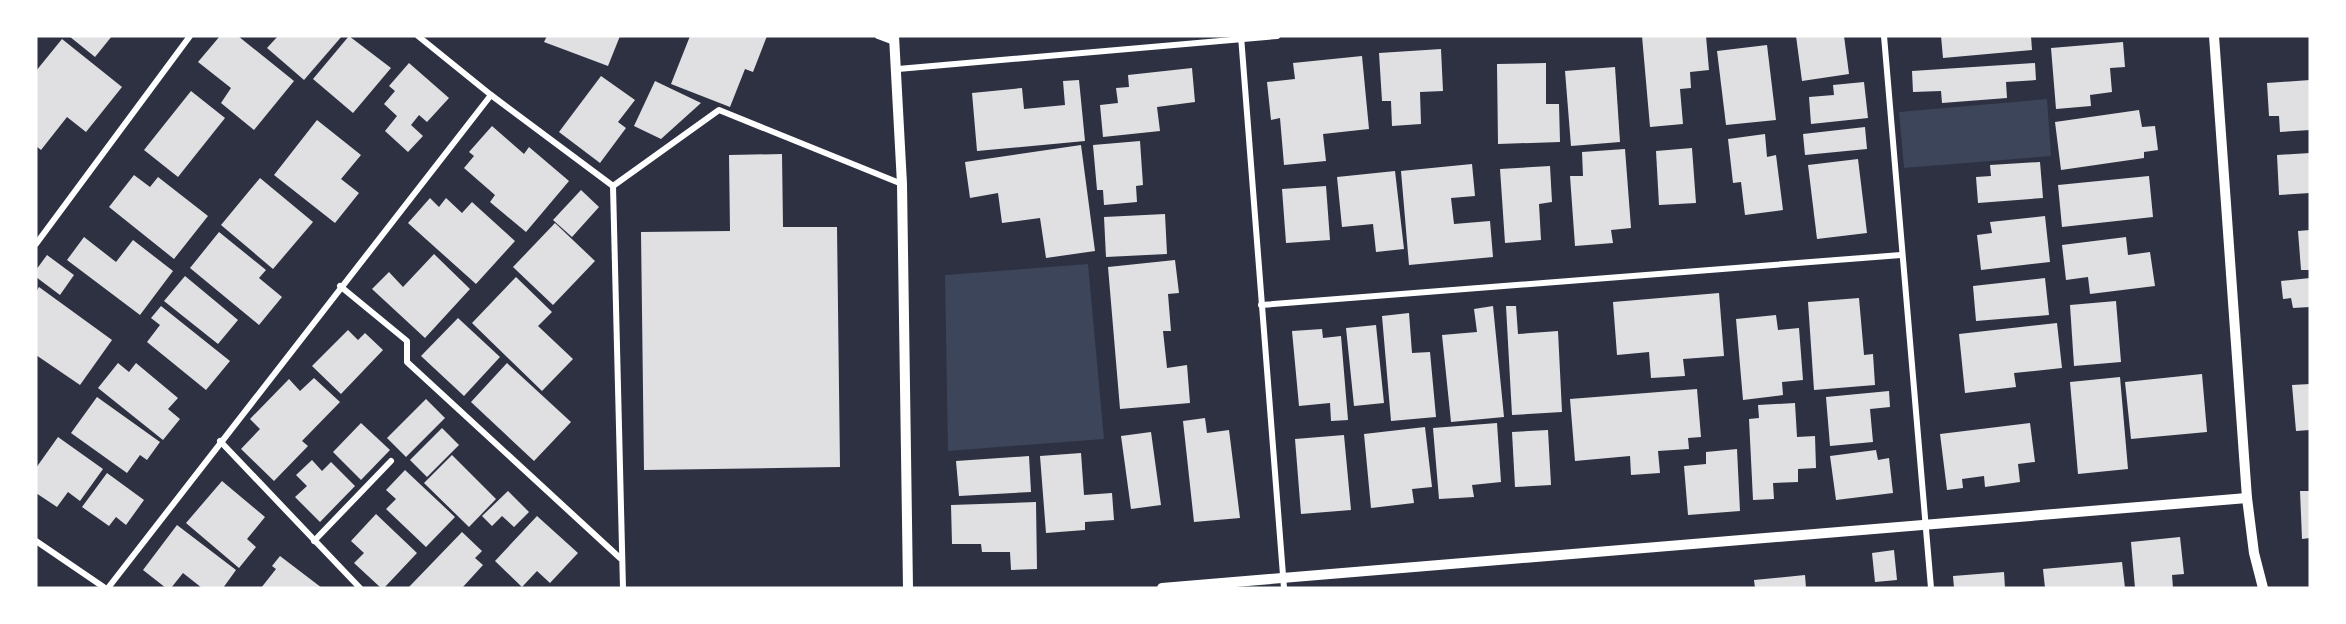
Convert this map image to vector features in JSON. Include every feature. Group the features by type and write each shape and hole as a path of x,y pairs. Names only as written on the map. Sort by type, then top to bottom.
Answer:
{"street":[{"path":"36,244 190,36"},
{"path":"418,36 491,95 613,186"},
{"path":"879,36 894,39 898,69 908,588"},
{"path":"898,69 1241,37 1276,36"},
{"path":"1884,36 1931,588"},
{"path":"2214,36 2247,498 2254,553 2263,588"},
{"path":"1241,37 1284,582"},
{"path":"36,541 106,588 491,95"},
{"path":"613,186 719,110 902,184"},
{"path":"613,186 620,558 623,588"},
{"path":"1262,305 1901,255"},
{"path":"340,286 407,341 407,362 620,558"},
{"path":"220,441 360,588"},
{"path":"314,541 391,461"},
{"path":"1162,588 1284,582 2247,498"}],"shaded area":[{"path":"2047,99 2051,156 1904,168 1899,112"},
{"path":"1088,264 1104,439 948,451 945,275"}],"building":[{"path":"69,36 112,36 95,57"},
{"path":"220,36 238,36 294,81 254,130 221,103 231,88 198,62"},
{"path":"278,36 342,36 304,80 267,48"},
{"path":"349,36 391,68 353,113 313,79"},
{"path":"547,36 620,36 608,66 544,42"},
{"path":"690,36 767,36 753,72 745,69 730,107 671,84"},
{"path":"1642,36 1706,36 1709,70 1690,72 1691,88 1680,89 1683,124 1650,127"},
{"path":"1796,36 1844,36 1849,74 1802,81"},
{"path":"1941,36 2031,36 2032,50 1943,58"},
{"path":"62,39 122,87 86,132 67,117 41,150 36,146 36,71"},
{"path":"2123,42 2125,67 2110,68 2112,92 2090,95 2091,106 2056,109 2051,48"},
{"path":"1767,45 1776,120 1726,125 1717,51"},
{"path":"1441,49 1443,91 1420,92 1421,124 1392,126 1391,101 1382,101 1379,53"},
{"path":"1362,56 1369,129 1323,134 1326,161 1284,165 1280,118 1271,120 1267,82 1295,79 1293,63"},
{"path":"409,63 449,98 427,122 419,115 411,125 423,136 408,152 385,131 397,116 384,104 395,91 389,86"},
{"path":"1546,63 1546,104 1559,104 1560,142 1498,144 1497,64"},
{"path":"2035,63 2036,80 2006,82 2007,98 1942,103 1941,91 1913,92 1912,71"},
{"path":"1615,67 1620,142 1571,146 1565,71"},
{"path":"1192,68 1195,102 1157,107 1160,131 1103,137 1100,105 1118,103 1116,88 1129,87 1128,75"},
{"path":"601,76 635,100 618,122 626,128 600,163 559,132"},
{"path":"1079,80 1085,141 977,151 972,93 1022,88 1024,109 1065,105 1063,81"},
{"path":"2310,80 2310,130 2280,132 2279,116 2269,116 2267,83"},
{"path":"655,81 701,103 661,139 634,126"},
{"path":"1864,82 1868,118 1811,124 1809,97 1834,95 1833,85"},
{"path":"191,91 225,118 178,177 144,150"},
{"path":"2139,110 2142,127 2155,126 2158,150 2144,152 2144,158 2061,170 2055,122"},
{"path":"317,120 361,155 341,179 359,193 335,223 274,175"},
{"path":"492,126 524,154 529,147 569,181 526,232 490,202 495,195 464,168 474,156 469,152"},
{"path":"1865,127 1867,149 1805,155 1803,134"},
{"path":"1765,134 1767,157 1776,155 1783,210 1745,215 1741,182 1733,183 1728,139"},
{"path":"1140,141 1143,185 1136,186 1137,202 1104,205 1103,190 1097,190 1093,145"},
{"path":"1081,145 1095,251 1046,258 1040,218 1002,223 998,193 970,198 965,162"},
{"path":"1692,148 1696,203 1659,205 1656,151"},
{"path":"1625,149 1631,228 1611,230 1613,243 1575,246 1570,176 1583,176 1582,152"},
{"path":"2310,153 2310,193 2279,195 2277,155"},
{"path":"782,154 783,227 837,227 840,467 644,470 641,232 730,231 729,155"},
{"path":"1858,159 1867,233 1817,239 1808,165"},
{"path":"2040,162 2043,198 1978,203 1976,177 1991,176 1990,165"},
{"path":"1472,164 1475,196 1451,198 1454,224 1490,221 1493,257 1409,265 1401,171"},
{"path":"1550,166 1552,202 1539,204 1541,240 1505,243 1500,169"},
{"path":"1395,171 1404,249 1376,252 1373,224 1342,227 1337,177"},
{"path":"134,175 150,187 158,177 208,216 174,259 109,207"},
{"path":"2149,176 2153,217 2062,227 2058,185"},
{"path":"260,178 313,222 273,269 221,225"},
{"path":"1326,186 1330,240 1286,243 1282,189"},
{"path":"581,190 599,207 572,237 553,220"},
{"path":"430,198 439,207 446,198 462,213 472,202 515,241 476,284 408,223"},
{"path":"1165,214 1167,254 1106,257 1104,217"},
{"path":"2045,216 2050,262 1981,270 1977,235 1992,233 1990,222"},
{"path":"555,223 595,261 553,305 513,267"},
{"path":"2310,230 2310,270 2301,270 2298,231"},
{"path":"219,232 266,270 259,278 282,297 259,325 190,268"},
{"path":"84,237 116,262 133,240 173,271 140,315 67,260"},
{"path":"2126,237 2128,255 2150,252 2155,286 2090,294 2088,277 2066,280 2062,245"},
{"path":"434,254 470,289 425,338 372,289 389,272 403,287"},
{"path":"47,255 74,275 60,295 36,277 36,270"},
{"path":"1175,260 1179,293 1168,294 1171,331 1163,331 1167,368 1187,365 1190,403 1120,409 1108,267"},
{"path":"185,276 238,320 218,344 164,301"},
{"path":"516,277 552,312 538,326 573,359 542,391 472,323"},
{"path":"2045,278 2049,315 1976,321 1973,286"},
{"path":"2310,278 2310,307 2293,308 2291,298 2283,299 2281,281"},
{"path":"39,287 112,340 80,385 36,355 36,292"},
{"path":"1719,293 1724,356 1683,359 1685,376 1651,378 1649,352 1617,355 1613,302"},
{"path":"1859,298 1864,355 1873,354 1875,385 1814,390 1808,302"},
{"path":"2116,301 2121,362 2074,366 2070,305"},
{"path":"161,306 230,361 206,390 147,342 160,325 151,318"},
{"path":"1493,306 1504,417 1451,422 1442,335 1477,332 1474,309"},
{"path":"1506,306 1516,306 1518,334 1558,331 1562,412 1512,415"},
{"path":"1409,313 1412,353 1430,352 1436,417 1391,421 1382,316"},
{"path":"1776,315 1778,330 1799,328 1803,380 1782,382 1783,395 1743,400 1736,319"},
{"path":"458,318 500,357 464,396 421,356"},
{"path":"2057,323 2062,368 2014,373 2016,387 1965,393 1959,334"},
{"path":"1376,325 1384,403 1354,406 1346,328"},
{"path":"1322,329 1323,338 1341,336 1348,420 1331,421 1330,403 1299,406 1292,331"},
{"path":"348,330 358,340 365,333 383,350 341,394 312,366"},
{"path":"118,363 129,372 136,363 178,398 168,409 180,419 163,440 98,388"},
{"path":"507,363 571,422 534,461 471,402"},
{"path":"2202,374 2207,432 2131,439 2125,382"},
{"path":"2120,377 2128,469 2078,474 2070,382"},
{"path":"314,378 340,402 302,441 308,446 274,481 241,449 260,429 250,419 289,379 300,391"},
{"path":"2310,384 2310,430 2296,431 2292,385"},
{"path":"1697,389 1701,437 1688,438 1689,449 1658,451 1660,473 1631,475 1630,456 1575,461 1570,399"},
{"path":"1889,391 1890,407 1870,409 1873,442 1830,446 1826,397"},
{"path":"97,397 160,442 147,460 140,455 127,473 71,433"},
{"path":"426,399 445,418 406,457 387,438"},
{"path":"1795,403 1797,437 1815,436 1816,468 1798,469 1798,482 1773,483 1774,499 1753,500 1749,419 1759,418 1758,405"},
{"path":"1205,418 1207,433 1229,430 1240,518 1194,522 1183,421"},
{"path":"361,423 390,450 361,480 333,452"},
{"path":"1497,423 1501,482 1472,485 1474,497 1439,499 1433,428"},
{"path":"2030,423 2035,462 2018,464 2020,482 1985,487 1984,476 1962,479 1963,488 1947,490 1940,434"},
{"path":"1425,427 1432,487 1412,489 1414,503 1371,508 1364,434"},
{"path":"442,428 459,445 427,477 410,460"},
{"path":"1548,430 1551,485 1515,487 1512,432"},
{"path":"1151,432 1161,505 1131,509 1121,436"},
{"path":"1344,435 1351,510 1301,514 1295,439"},
{"path":"58,437 103,469 80,501 68,492 57,507 36,493 36,468"},
{"path":"1737,449 1740,511 1688,515 1684,466 1706,464 1706,452"},
{"path":"1876,450 1878,460 1889,458 1893,493 1836,500 1830,456"},
{"path":"1081,453 1084,495 1112,493 1114,520 1085,522 1085,530 1046,533 1040,456"},
{"path":"452,455 496,499 469,527 424,483"},
{"path":"1029,456 1031,492 959,496 956,461"},
{"path":"312,460 322,471 331,462 355,486 320,522 295,497 307,486 296,475"},
{"path":"405,470 455,517 426,547 386,509 396,499 386,490"},
{"path":"107,473 144,500 126,525 116,517 109,526 82,507"},
{"path":"222,481 265,517 247,539 256,547 239,568 186,523"},
{"path":"508,491 529,512 514,527 502,516 492,526 482,516"},
{"path":"2300,491 2310,491 2310,538 2302,539"},
{"path":"1036,502 1037,569 1011,570 1010,552 982,552 981,544 952,544 951,505"},
{"path":"376,514 417,553 384,588 381,588 354,563 364,553 351,541"},
{"path":"537,516 578,553 550,583 537,571 522,587 495,561"},
{"path":"177,525 236,570 223,588 202,588 183,573 171,588 166,588 143,570"},
{"path":"462,532 482,551 475,558 483,565 462,588 408,588"},
{"path":"2180,537 2184,574 2172,575 2173,588 2135,588 2131,542"},
{"path":"1894,550 1897,580 1875,582 1872,553"},
{"path":"280,556 322,588 261,588 276,569 272,566"},
{"path":"2122,562 2125,588 2045,588 2043,569"},
{"path":"2004,572 2005,588 1954,588 1953,576"},
{"path":"1805,575 1806,588 1755,588 1754,580"}]}
